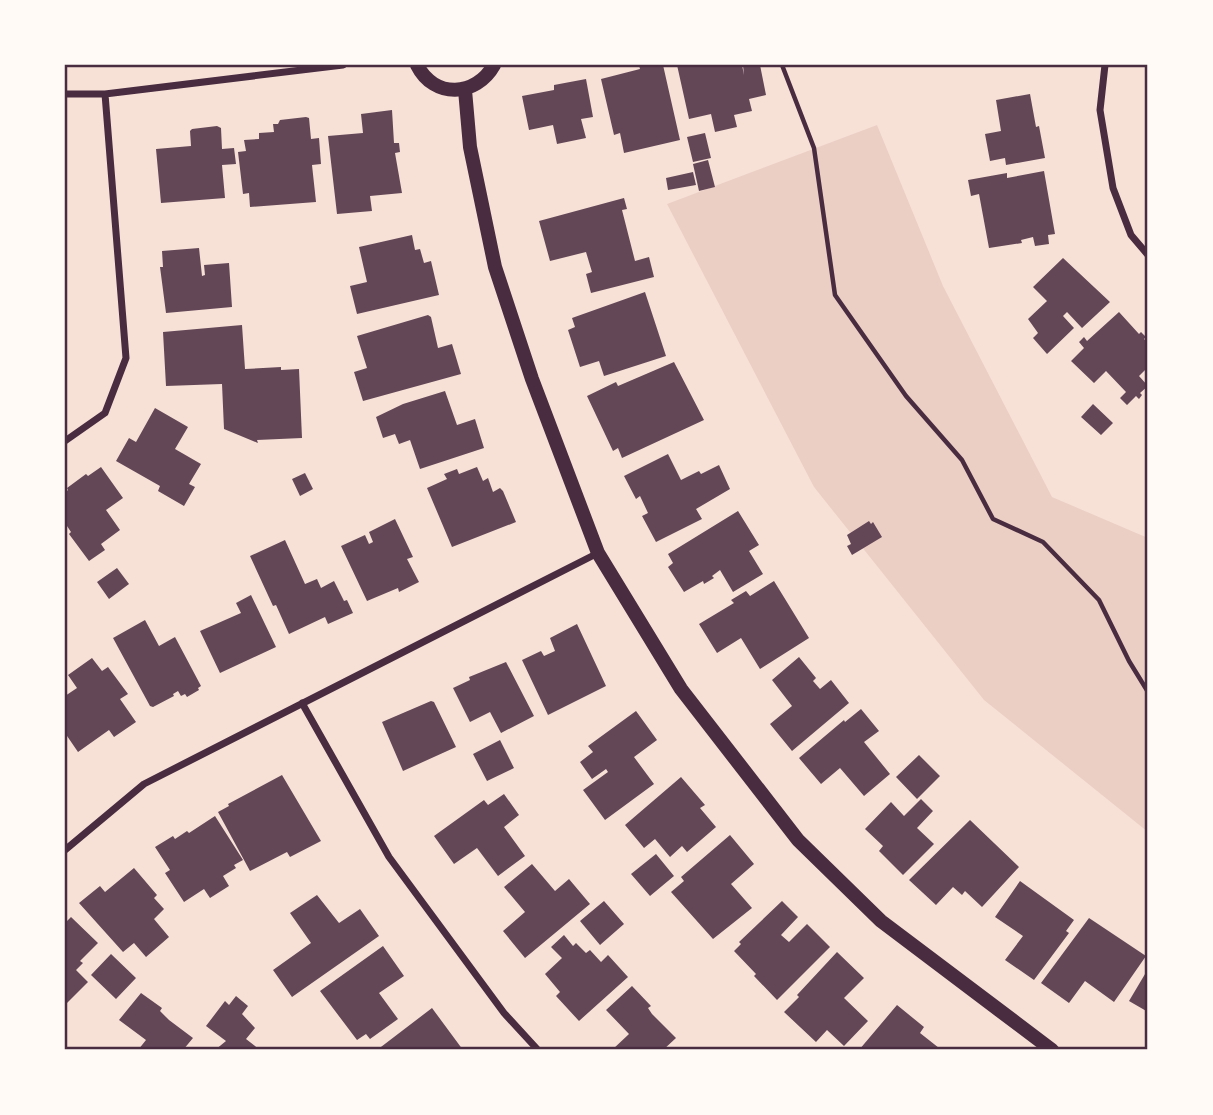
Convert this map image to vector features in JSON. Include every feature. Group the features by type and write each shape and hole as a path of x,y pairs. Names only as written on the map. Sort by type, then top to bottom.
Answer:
{"main road":[{"path":"417,65 425,78 437,87 450,91 465,90 476,85 494,65"},
{"path":"465,90 470,147 495,267 532,379 598,552 681,689 798,840 881,921 1052,1050"}],"street":[{"path":"65,94 105,94 343,65"},
{"path":"1105,65 1100,110 1114,188 1131,235 1148,255"},
{"path":"65,441 105,413 126,358 105,94"},
{"path":"65,850 144,784 598,552"},
{"path":"302,703 389,857 504,1013 538,1050"}],"path":[{"path":"782,65 814,148 835,295 906,397 962,460 993,519 1043,542 1099,600 1129,662 1148,692"}],"shaded area":[{"path":"877,125 943,286 1052,497 1148,538 1148,832 984,700 814,487 667,204"}],"building":[{"path":"639,65 663,65 680,140 624,153 620,133 614,135 601,79 640,69"},
{"path":"677,65 742,65 744,75 743,65 760,65 766,95 749,99 752,111 734,115 737,127 715,132 711,114 689,119"},
{"path":"586,79 593,117 581,119 586,138 557,144 553,125 529,130 522,96 554,90 554,85"},
{"path":"1030,94 1045,158 1006,165 1005,158 990,161 985,134 1001,131 996,100"},
{"path":"392,110 394,143 399,143 400,152 395,153 402,193 370,196 372,211 337,214 328,136 363,133 361,114"},
{"path":"309,118 311,139 319,138 321,164 312,165 316,202 250,207 249,193 243,194 238,152 246,151 244,140 259,139 259,133 274,132 273,124 278,124 280,120"},
{"path":"217,126 221,128 222,149 234,148 236,164 222,165 225,198 161,203 156,149 191,146 192,129"},
{"path":"705,133 711,158 693,162 687,137"},
{"path":"708,160 715,187 699,191 693,164"},
{"path":"1044,171 1055,234 1048,235 1049,244 1035,246 1033,237 1021,240 1022,243 989,248 979,194 971,196 968,180 1007,173 1007,178"},
{"path":"693,172 696,185 668,190 666,178"},
{"path":"624,198 627,209 622,210 635,261 649,257 654,277 591,293 586,274 592,272 586,252 550,261 539,221"},
{"path":"412,235 415,250 420,249 424,263 431,261 439,295 357,314 350,286 367,282 359,247"},
{"path":"199,248 202,276 205,275 204,265 229,263 232,307 166,313 160,267 163,267 162,251"},
{"path":"1063,258 1110,302 1082,328 1067,312 1063,316 1074,328 1047,354 1033,338 1038,333 1028,319 1047,301 1033,287"},
{"path":"645,292 666,356 604,376 599,361 580,367 568,330 575,327 572,318"},
{"path":"1119,312 1139,334 1141,332 1146,337 1144,339 1148,343 1148,367 1139,376 1148,386 1140,393 1142,395 1139,399 1136,396 1127,405 1120,398 1126,392 1106,371 1094,383 1071,361 1084,348 1079,342 1084,337 1087,341"},
{"path":"428,315 431,317 438,348 452,344 461,374 363,401 354,372 367,368 357,336"},
{"path":"242,325 245,369 299,369 302,438 257,440 258,443 224,429 222,384 166,386 163,332"},
{"path":"674,362 704,420 622,458 618,448 613,451 587,396 616,382 618,386"},
{"path":"445,391 457,425 475,419 484,448 420,469 410,440 399,444 395,434 383,438 376,417 403,404"},
{"path":"1093,404 1113,423 1101,435 1081,417"},
{"path":"155,408 188,427 175,449 201,464 189,484 195,487 184,506 158,491 160,486 116,461 129,438 136,442"},
{"path":"668,454 681,480 719,465 730,489 696,509 702,519 656,542 642,516 648,513 640,496 636,499 624,476"},
{"path":"101,467 123,498 106,510 120,530 101,544 105,550 89,561 69,534 71,532 65,523 65,493 67,488 86,474 88,476"},
{"path":"477,467 483,481 488,478 493,492 500,488 503,491 516,522 452,547 427,488 447,479 444,474 457,469 459,474"},
{"path":"305,473 313,489 300,496 292,479"},
{"path":"738,511 759,545 749,551 763,574 733,592 720,570 712,576 714,578 684,592 668,567 673,563 668,554"},
{"path":"395,519 413,557 407,559 419,582 399,592 398,588 367,601 341,546 365,535 369,544 373,542 369,532"},
{"path":"869,521 871,524 873,522 882,537 852,555 847,546 851,544 847,535"},
{"path":"285,540 305,584 317,579 321,588 334,581 353,613 328,624 325,617 289,634 250,556"},
{"path":"117,568 129,584 109,599 97,582"},
{"path":"774,581 809,638 760,669 741,638 717,653 699,624 734,603 731,600 746,591 750,596"},
{"path":"251,595 276,647 220,673 200,631 241,613 236,603"},
{"path":"145,620 159,646 175,637 201,686 199,690 187,697 185,694 181,696 178,691 174,696 150,706 113,638"},
{"path":"577,624 606,686 548,715 522,660 541,651 544,656 555,651 550,638"},
{"path":"799,657 816,678 813,681 820,689 831,680 849,703 792,751 770,724 792,706 772,680"},
{"path":"92,658 102,671 108,667 128,694 120,699 136,722 114,737 109,730 78,752 65,733 65,696 77,688 68,675"},
{"path":"506,662 534,716 501,733 490,712 470,722 453,688 470,680 469,677"},
{"path":"434,702 456,747 403,771 382,722"},
{"path":"861,709 879,731 864,742 890,774 864,796 840,768 821,784 799,758"},
{"path":"636,711 657,740 634,757 654,784 605,820 583,790 608,772 606,769 592,779 580,762 593,752 588,746"},
{"path":"500,740 514,768 487,781 473,754"},
{"path":"919,755 940,776 917,799 896,777"},
{"path":"282,775 321,841 290,857 287,852 250,871 218,812"},
{"path":"681,777 705,805 700,808 716,827 687,852 682,846 670,857 655,839 644,848 625,825"},
{"path":"504,794 519,815 504,827 525,856 498,876 477,848 454,864 434,836 484,800 488,805"},
{"path":"921,799 933,811 917,828 934,844 903,875 879,851 883,846 865,829 891,802 904,816"},
{"path":"215,816 243,860 223,876 229,886 210,898 204,889 184,902 165,873 170,870 155,847 173,836 175,839 187,831 189,833"},
{"path":"970,820 1019,867 982,907 965,891 962,895 953,887 936,905 909,880"},
{"path":"730,835 754,864 731,884 752,908 713,939 671,892 684,881 681,877"},
{"path":"656,854 674,876 650,896 631,874"},
{"path":"532,864 555,891 569,879 590,904 525,958 503,931 525,912 504,887"},
{"path":"134,868 157,895 154,898 164,909 154,919 169,937 146,957 134,943 123,952 79,903 100,886 105,892"},
{"path":"1020,881 1074,920 1066,931 1069,933 1034,980 1005,960 1023,936 995,917"},
{"path":"317,895 339,923 360,909 379,936 292,997 273,970 311,943 290,913"},
{"path":"604,901 624,924 600,945 580,921"},
{"path":"782,901 798,917 781,935 789,942 807,924 830,947 777,1000 734,951 741,944 739,942"},
{"path":"71,917 98,943 80,961 83,963 76,970 88,982 65,1005 65,923"},
{"path":"1089,918 1146,956 1114,1002 1085,981 1069,1003 1041,983"},
{"path":"564,935 573,946 576,943 586,953 590,950 601,962 608,955 628,977 579,1021 556,996 560,992 545,974 562,958 551,947"},
{"path":"383,946 404,976 379,993 398,1019 370,1039 366,1034 357,1040 320,991"},
{"path":"837,952 864,978 844,998 868,1021 844,1046 827,1030 816,1042 784,1012"},
{"path":"111,954 136,978 116,999 91,975"},
{"path":"1148,969 1148,1012 1129,1001"},
{"path":"632,986 651,1006 648,1008 652,1014 676,1038 663,1050 612,1050 629,1034 606,1010"},
{"path":"141,993 162,1008 160,1011 169,1020 193,1038 183,1050 138,1050 146,1040 119,1020"},
{"path":"236,996 248,1006 242,1014 255,1028 246,1039 260,1050 215,1050 226,1041 206,1026 225,1001 229,1005"},
{"path":"897,1005 924,1027 920,1033 939,1048 937,1050 859,1050"},
{"path":"432,1008 463,1050 377,1050"}]}
